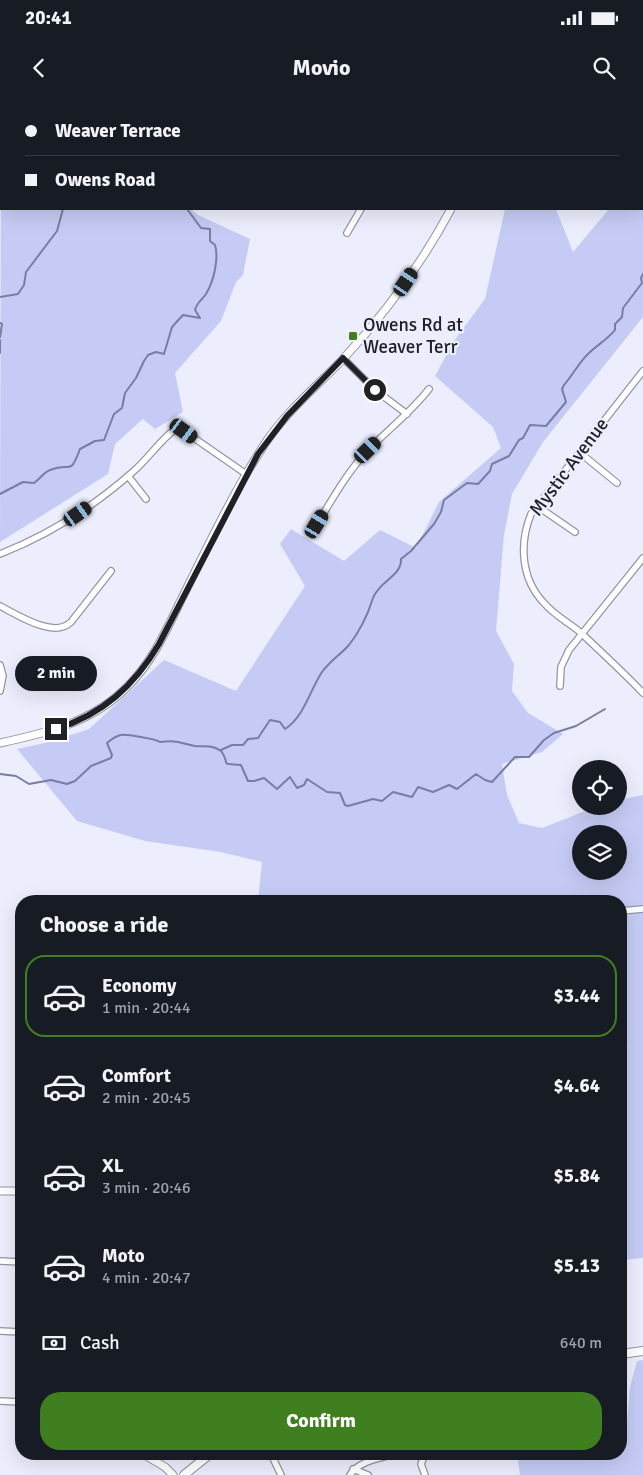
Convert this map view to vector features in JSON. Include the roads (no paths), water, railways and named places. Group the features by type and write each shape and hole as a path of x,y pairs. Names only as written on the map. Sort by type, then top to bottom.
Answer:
{"main road":[{"path":"627,1353 643,1351"},
{"path":"184,1475 203,1460"}],"street":[{"path":"347,233 359,210"},
{"path":"0,743 40,734 72,724 111,702 136,679 159,644 246,474 268,440 287,416 343,358 406,282 430,246 450,210"},
{"path":"343,358 375,390 407,414"},
{"name":"Mystic Avenue","path":"641,691 581,634 544,604 527,574 523,557 526,527 537,506 643,371"},
{"path":"317,524 368,450 407,414 429,389"},
{"path":"0,554 44,535 68,521 128,476 174,430 179,428 246,474"},
{"path":"579,452 617,483"},
{"path":"128,476 146,500"},
{"path":"537,506 575,532"},
{"path":"560,686 559,672 563,660 581,634 643,558"},
{"path":"0,606 49,627 64,627 71,622 111,571"},
{"path":"0,665 3,676 0,691"},
{"path":"641,691 643,682"},
{"path":"627,910 643,909"},
{"path":"0,1191 15,1191"},
{"path":"0,1261 15,1262"},
{"path":"0,1331 15,1332"},
{"path":"0,1401 15,1402"},
{"path":"153,1460 165,1467 173,1475"},
{"path":"274,1460 282,1475"},
{"path":"351,1472 365,1463 375,1460"},
{"path":"423,1460 421,1464 425,1475"},
{"path":"351,1472 368,1475"}],"waterway":[{"path":"0,297 18,294 24,285 26,272 57,231 63,210"},
{"path":"0,494 23,482 34,483 50,470 71,466 80,449 95,441 104,440 114,414 122,408 125,393 136,378 148,355 156,352 164,354 172,327 183,315 200,318 195,310 211,283 215,270 216,250 215,245 210,241 210,229 201,228 188,210"},
{"path":"221,750 232,745 243,745 248,739 258,738 270,720 280,722 285,729 292,724 302,710 322,672 349,645 357,634 376,592 398,570 401,559 411,551 434,524 441,512 444,500 467,483 478,484 490,471 492,464 509,456 530,425 546,426 566,402 562,389 564,385 585,357 615,330 615,324 622,317 623,308 642,283 641,278 643,274"},
{"path":"0,323 2,324 0,337"},
{"path":"0,340 0,353"},
{"path":"0,774 16,776 29,784 51,780 67,784 75,781 91,766 111,758 112,755 107,743 113,738 129,735 160,742 214,747 221,751 227,764 241,765 248,781 264,778 277,789 290,777 297,788 304,785 307,779 327,792 340,793 345,805 348,806 373,799 382,801 393,792 412,797 418,787 433,792 449,785 457,789 476,774 492,782 515,757 529,757 544,740 554,733 576,726 605,709"}],"place":[{"name":"Owens Rd at Weaver Terr","path":"353,336"}]}
